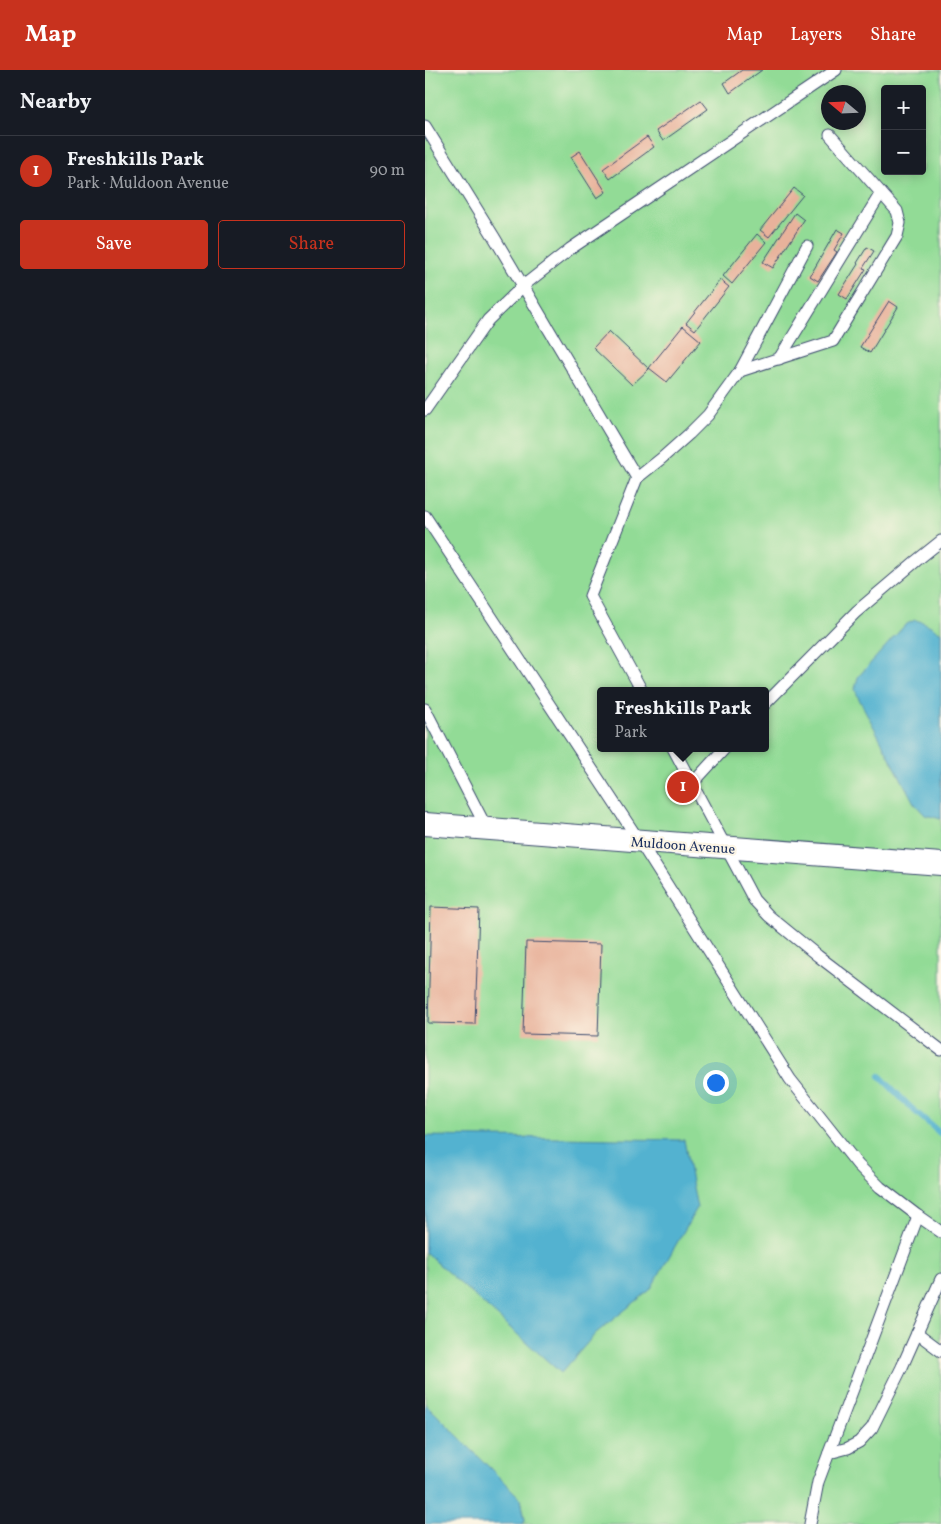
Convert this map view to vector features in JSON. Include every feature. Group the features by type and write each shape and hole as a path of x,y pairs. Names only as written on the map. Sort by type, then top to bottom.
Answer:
{"street":[{"name":"Muldoon Avenue","path":"425,824 941,864"}],"lane":[{"path":"425,410 488,320 523,286 570,249 836,70"},
{"path":"425,126 637,478"},
{"path":"740,371 833,341 897,236 900,223 897,211 830,135"},
{"path":"779,359 881,193"},
{"path":"639,687 590,596 637,478 662,458 708,415 740,371 807,246"},
{"path":"425,516 639,842 790,1079 858,1165 880,1187 941,1232"},
{"path":"769,700 855,612 941,541"},
{"path":"425,710 487,829"},
{"path":"675,752 754,900 769,916 817,956 941,1050"},
{"path":"692,784 721,752"},
{"path":"810,1524 818,1482 918,1216"},
{"path":"829,1453 848,1448 859,1442 872,1428 941,1279"},
{"path":"917,1333 941,1351"}],"green space":[{"path":"425,70 941,70 941,1524 523,1524 525,1520 521,1499 425,1403"}],"water":[{"path":"915,620 929,625 941,633 941,819 925,815 914,803 855,689 858,677 905,625"},
{"path":"425,1136 684,1140 697,1208 650,1290 596,1333 561,1373 425,1252"},
{"path":"425,1403 521,1499 525,1520 523,1524 425,1524"}],"building":[{"path":"742,70 762,70 730,93 724,83"},
{"path":"701,100 708,109 663,141 656,131"},
{"path":"647,137 654,147 610,179 603,169"},
{"path":"580,151 606,192 597,198 571,157"},
{"path":"794,188 803,195 769,237 760,230"},
{"path":"795,213 804,220 773,268 763,262"},
{"path":"837,229 844,233 834,250 837,252 818,281 810,276"},
{"path":"757,234 766,242 732,284 723,276"},
{"path":"867,247 874,251 863,268 866,269 847,299 839,294"},
{"path":"720,280 729,287 695,330 686,323"},
{"path":"889,301 898,307 870,353 860,347"},
{"path":"683,326 701,341 667,382 649,368"},
{"path":"609,331 649,369 632,385 593,348"},
{"path":"431,907 479,909 475,1024 428,1023"},
{"path":"526,942 601,944 598,1036 523,1034"}],"waterway":[{"path":"880,1076 909,1106 941,1134"}],"place":[{"name":"Freshkills Park","path":"683,787"}]}
